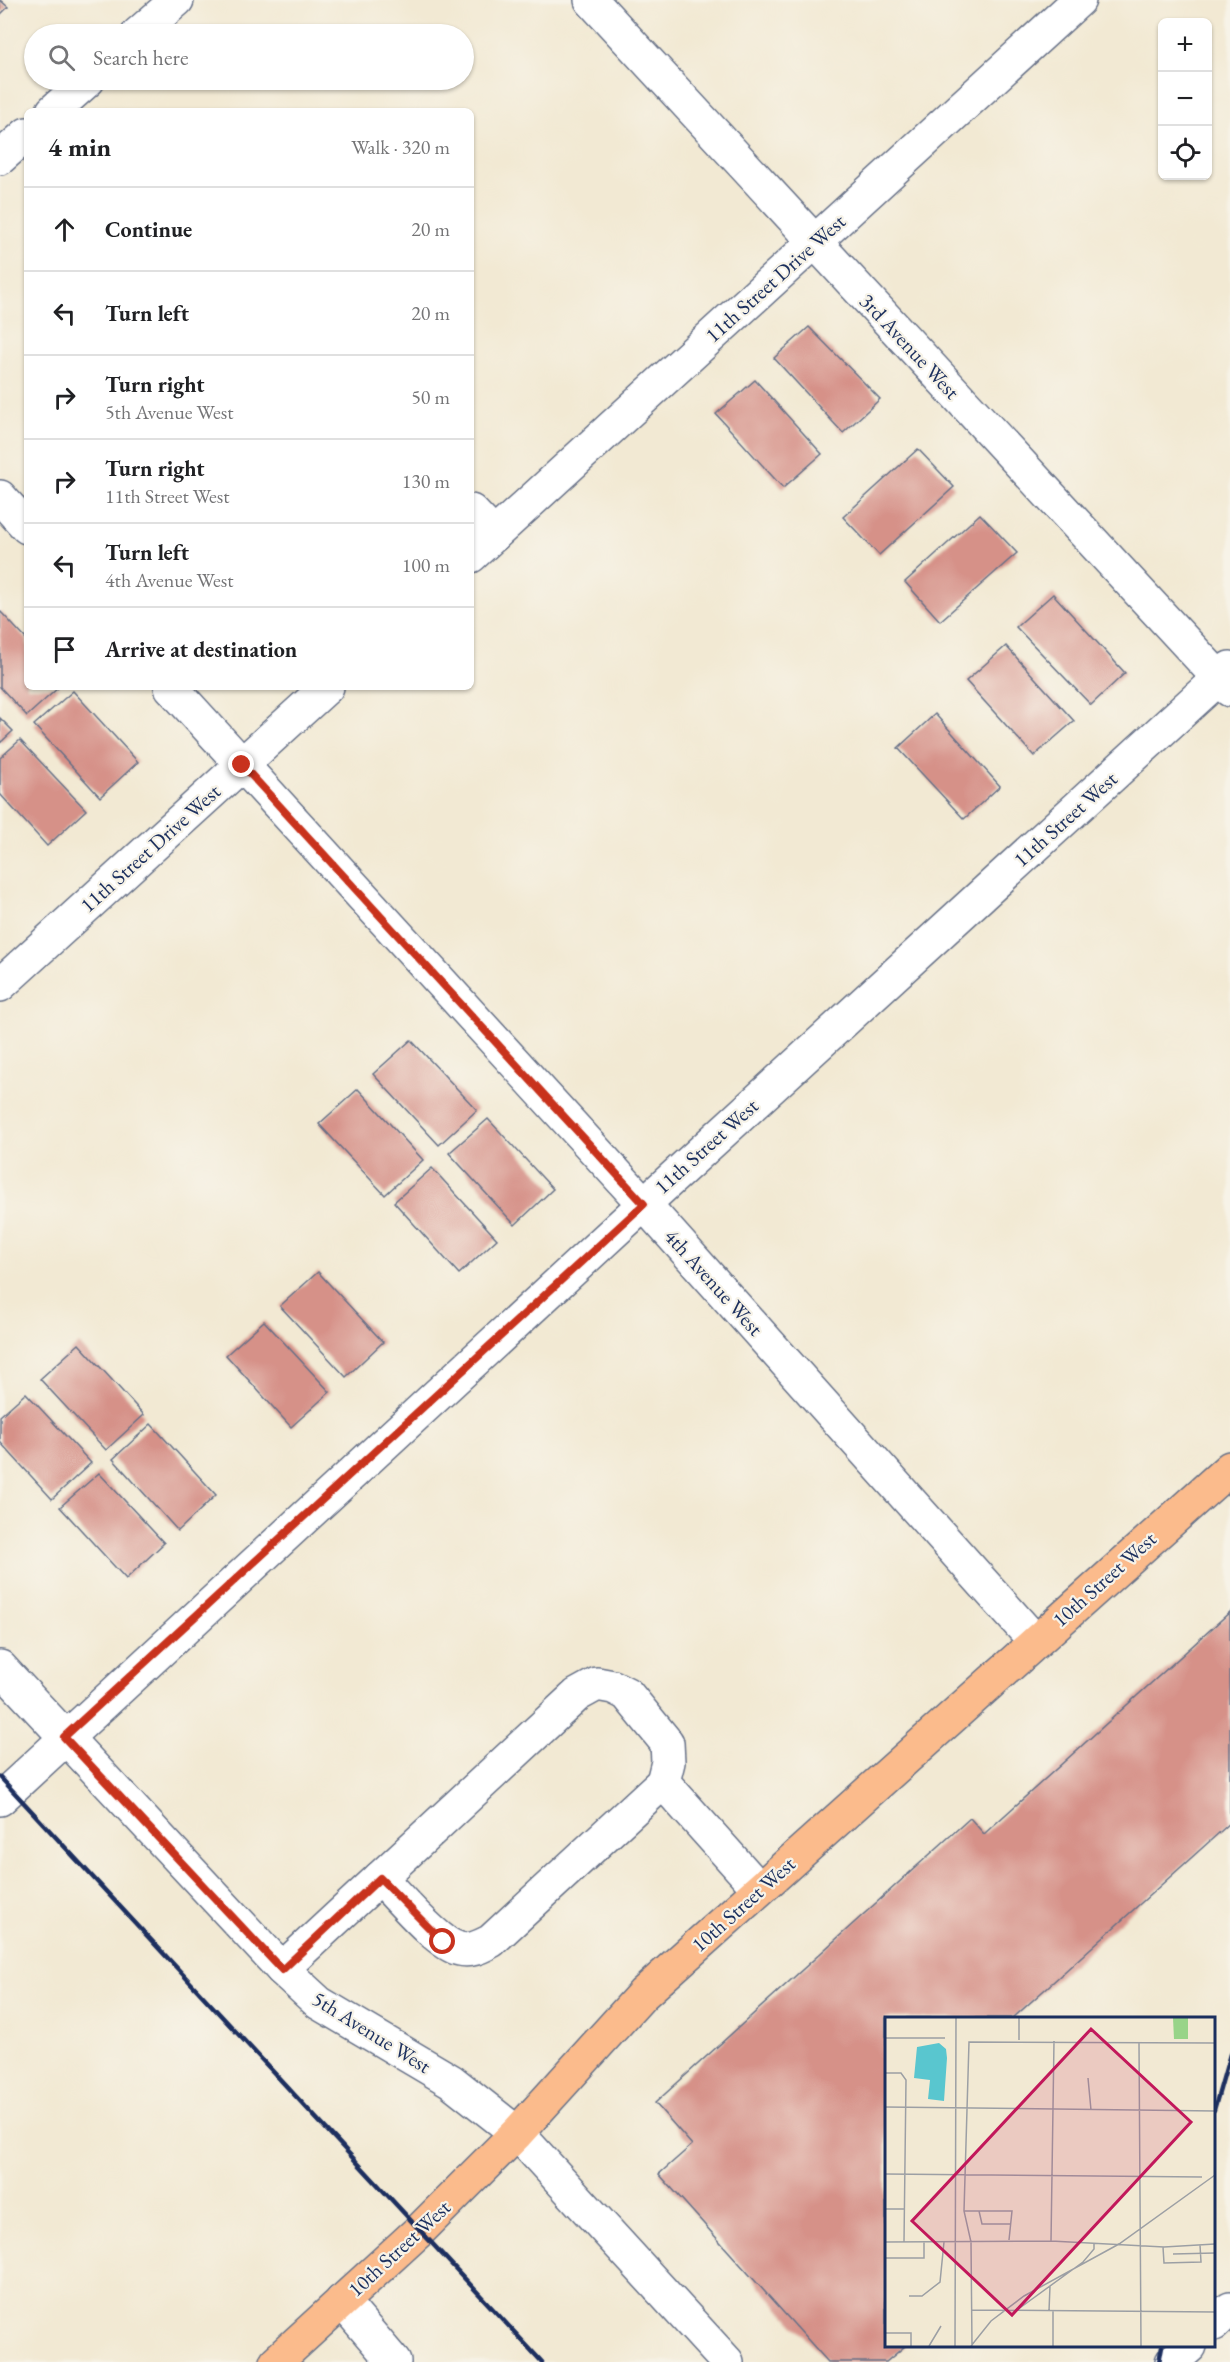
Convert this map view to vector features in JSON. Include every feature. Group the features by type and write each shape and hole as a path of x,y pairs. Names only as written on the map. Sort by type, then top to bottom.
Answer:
{"main road":[{"name":"10th Street West","path":"276,2362 420,2230 517,2133 643,1994 1230,1468"}],"street":[{"path":"149,24 177,0"},
{"name":"3rd Avenue West","path":"591,0 814,243 1226,678"},
{"name":"11th Street Drive West","path":"483,546 1079,0"},
{"path":"56,108 77,90"},
{"path":"0,158 24,137"},
{"path":"0,497 24,524"},
{"path":"474,520 483,546"},
{"name":"11th Street West","path":"0,1799 64,1737 644,1204 1226,678"},
{"name":"4th Avenue West","path":"174,690 644,1204 1035,1641"},
{"name":"11th Street Drive West","path":"0,985 324,690"},
{"name":"5th Avenue West","path":"0,1667 282,1970 319,2003 451,2081 517,2133 727,2362"},
{"path":"282,1970 380,1878 577,1695 597,1684 613,1687 627,1694 667,1743 668,1762 663,1782 490,1941 475,1949 460,1949 443,1942 380,1878"},
{"path":"663,1782 759,1889"},
{"path":"342,2301 394,2362"},
{"path":"1215,2323 1230,2309"},
{"path":"1172,2362 1189,2347"}],"building":[{"path":"0,0 8,7 0,15"},
{"path":"809,327 880,399 843,433 774,358"},
{"path":"755,380 822,454 783,488 716,414"},
{"path":"918,449 954,487 879,555 843,517"},
{"path":"980,514 1017,553 940,621 905,582"},
{"path":"1053,594 1125,673 1091,705 1016,627"},
{"path":"0,611 24,637 24,690 56,690 27,716 0,687"},
{"path":"1006,646 1074,721 1034,756 966,681"},
{"path":"73,691 138,762 100,797 34,725"},
{"path":"935,714 1000,786 964,819 898,748"},
{"path":"0,718 13,731 0,743"},
{"path":"20,740 86,810 47,846 0,794 0,758"},
{"path":"411,1040 477,1110 439,1145 373,1074"},
{"path":"358,1089 423,1160 385,1195 319,1124"},
{"path":"488,1119 553,1189 515,1225 449,1153"},
{"path":"432,1168 497,1239 459,1274 394,1202"},
{"path":"318,1272 383,1342 346,1377 280,1306"},
{"path":"264,1321 330,1392 291,1427 226,1355"},
{"path":"79,1344 144,1415 106,1450 40,1379"},
{"path":"26,1393 91,1463 52,1499 0,1442 0,1416"},
{"path":"151,1424 216,1495 178,1531 113,1459"},
{"path":"99,1473 164,1543 126,1579 60,1507"},
{"path":"1230,1612 1230,1823 1014,2017 885,2017 885,2347 904,2347 886,2362 828,2362 659,2174 692,2145 655,2103 970,1818 984,1834"}],"railway":[{"path":"0,1777 542,2362"},
{"path":"1215,2106 1230,2054"},
{"path":"1159,2362 1162,2347"}],"route":[{"path":"242,765 644,1204 64,1737 282,1970 380,1878 443,1942"}]}
